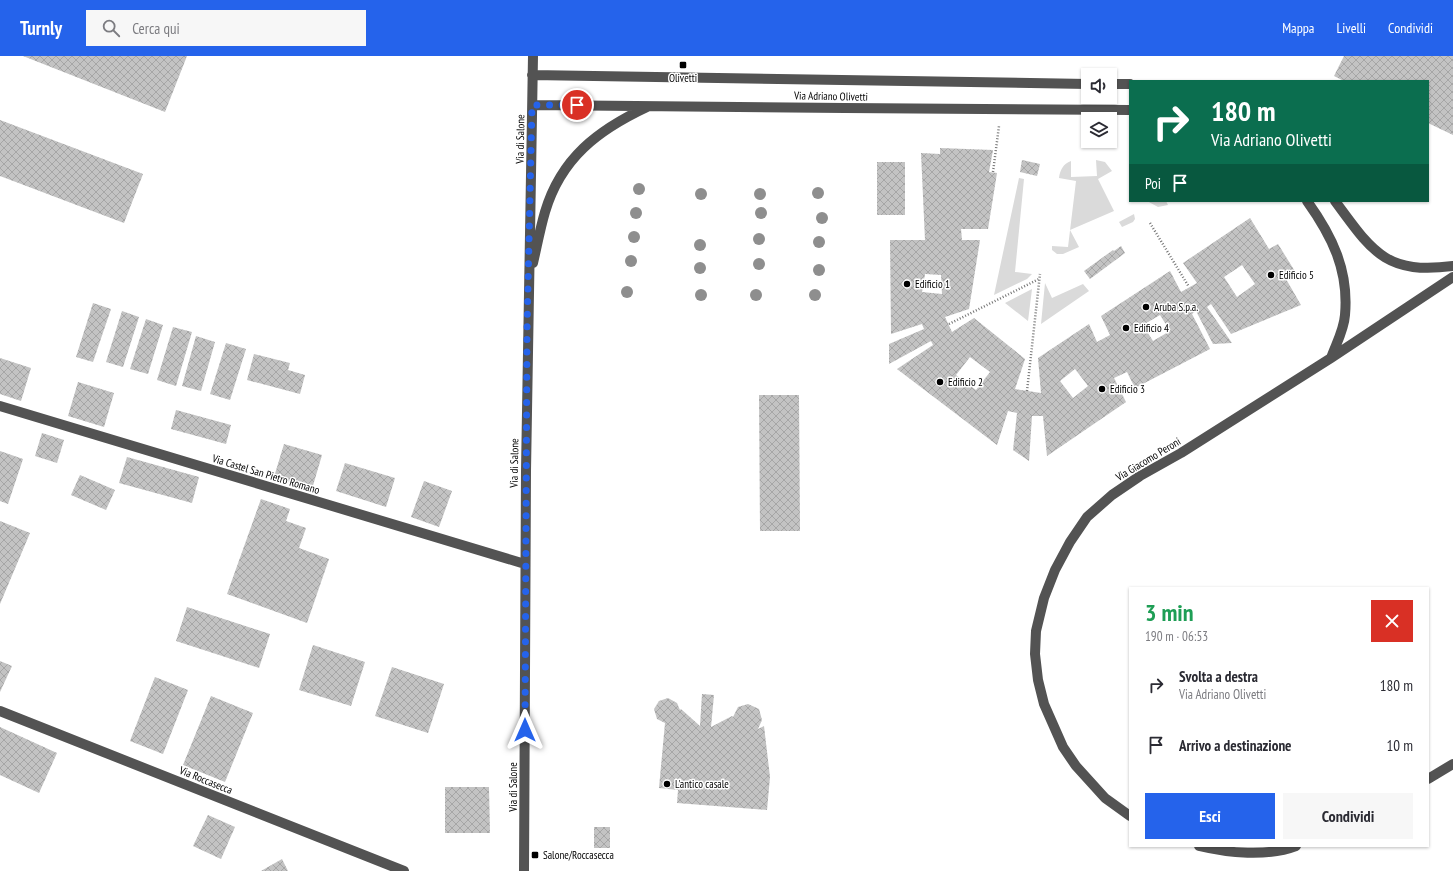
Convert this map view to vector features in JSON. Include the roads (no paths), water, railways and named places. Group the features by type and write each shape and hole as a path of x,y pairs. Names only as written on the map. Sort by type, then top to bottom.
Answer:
{"street":[{"name":"Via di Salone","path":"524,871 525,564 532,56"},
{"name":"Via Adriano Olivetti","path":"532,75 1081,84"},
{"path":"1117,84 1129,84"},
{"name":"Via Adriano Olivetti","path":"532,105 1129,110"},
{"path":"528,285 545,212 561,176 581,150 597,135 651,105"},
{"path":"1308,202 1328,233 1335,247 1345,288 1345,315 1340,337 1331,358"},
{"path":"1336,202 1367,243 1379,254 1391,261 1417,269 1453,266"},
{"name":"Via Giacomo Peroni","path":"1129,815 1105,798 1076,766 1063,747 1044,704 1038,680 1035,654 1036,631 1044,598 1055,570 1070,542 1087,517 1112,495 1140,476 1181,453 1331,358 1453,277"},
{"name":"Via Castel San Pietro Romano","path":"0,406 525,564"},
{"name":"Via Roccasecca","path":"0,711 404,871"},
{"path":"1429,778 1453,764"},
{"path":"1204,847 1230,852 1261,853 1291,847"}],"place":[{"name":"Olivetti","path":"683,65"},
{"name":"Edificio 5","path":"1271,275"},
{"name":"Edificio 1","path":"907,284"},
{"name":"Aruba S.p.a.","path":"1146,307"},
{"name":"Edificio 4","path":"1126,328"},
{"name":"Edificio 2","path":"940,382"},
{"name":"Edificio 3","path":"1102,389"},
{"name":"L'antico casale","path":"667,784"},
{"name":"Salone/Roccasecca","path":"535,855"}]}
